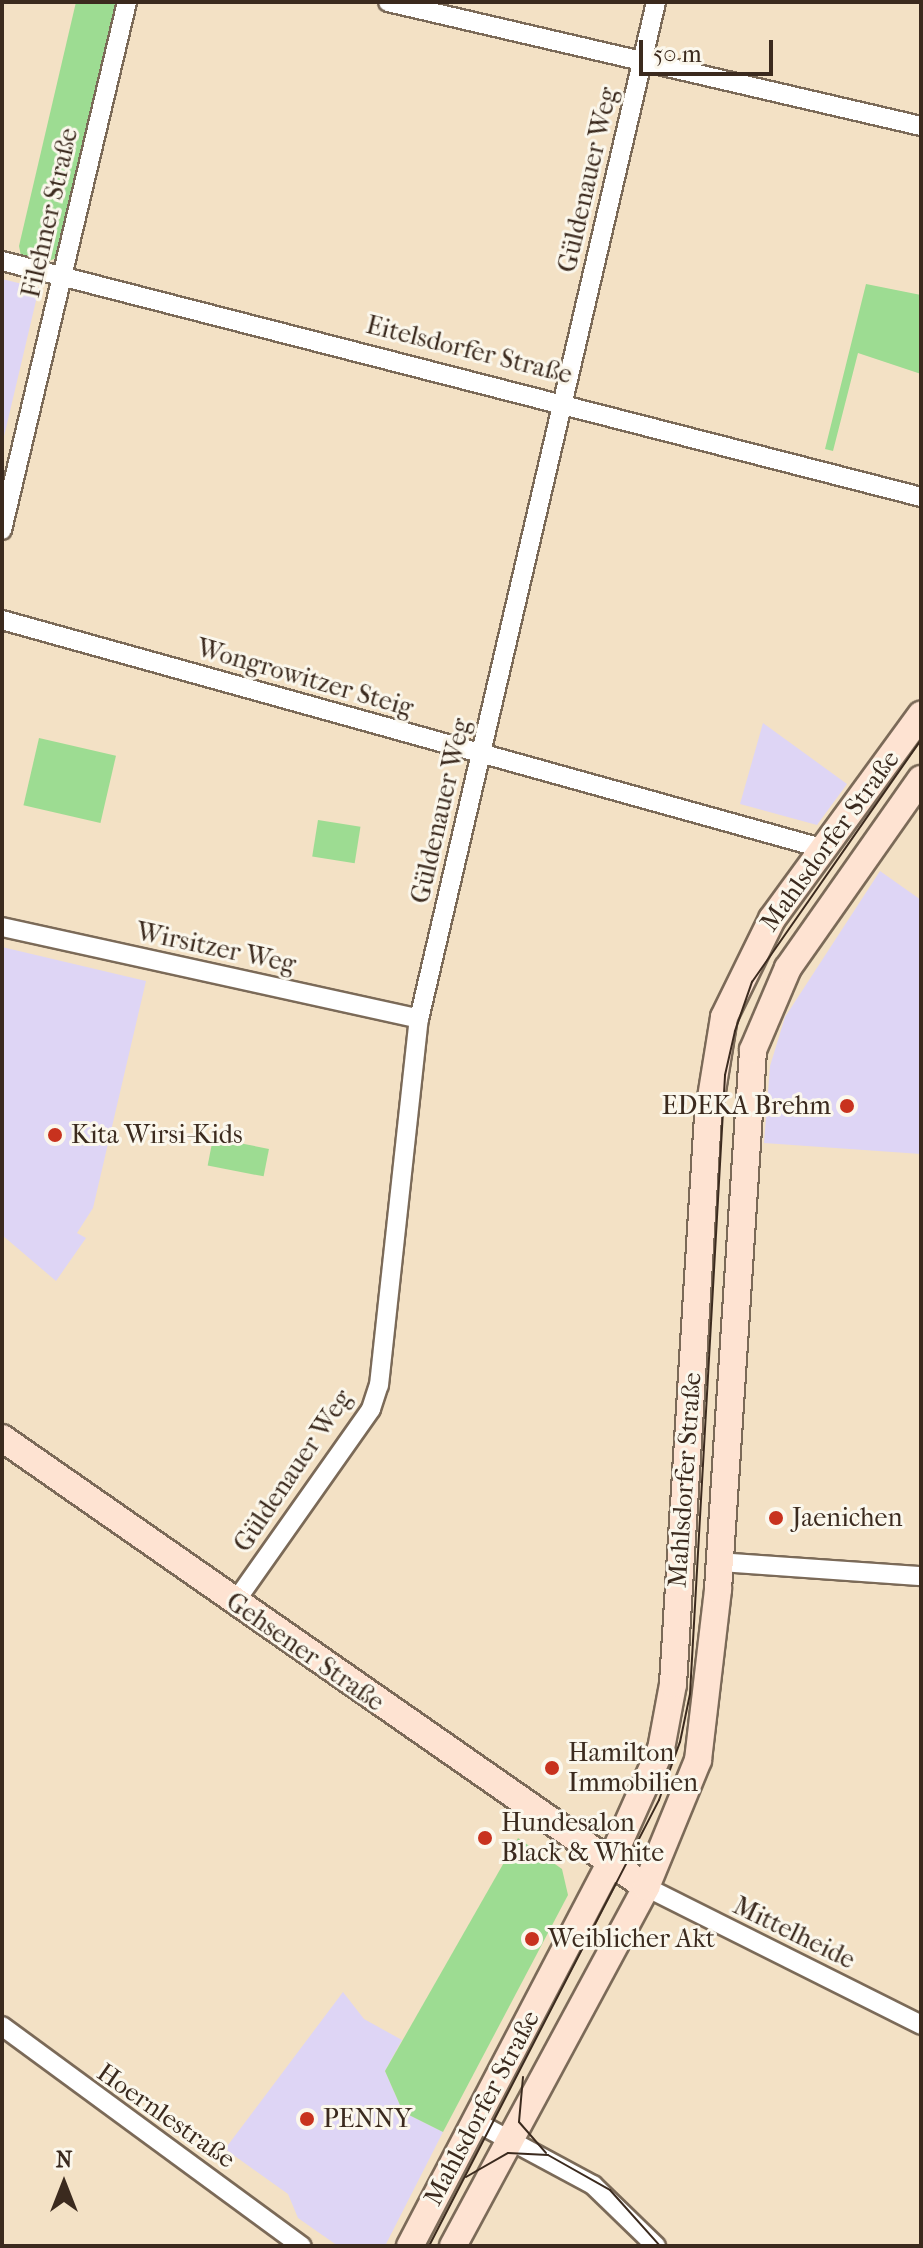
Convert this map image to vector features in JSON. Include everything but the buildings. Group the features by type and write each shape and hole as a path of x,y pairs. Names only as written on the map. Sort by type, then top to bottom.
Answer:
{"main road":[{"name":"Mahlsdorfer Straße","path":"410,2246 609,1865 661,1749 681,1559 716,1046 751,953 921,715"},
{"name":"Mahlsdorfer Straße","path":"453,2246 646,1887 688,1792 706,1727 753,1050 788,968 921,779"},
{"path":"825,849 856,870"},
{"name":"Gehsener Straße","path":"2,1438 609,1865 646,1887"},
{"path":"681,1559 719,1562"}],"street":[{"name":"Filehner Straße","path":"2,530 127,2"},
{"path":"388,2 921,126"},
{"name":"Güldenauer Weg","path":"235,1602 371,1409 379,1385 419,1019 656,2"},
{"name":"Eitelsdorfer Straße","path":"2,261 564,401 921,497"},
{"name":"Wongrowitzer Steig","path":"2,620 825,849"},
{"name":"Wirsitzer Weg","path":"2,927 419,1019"},
{"path":"719,1562 921,1576"},
{"name":"Mittelheide","path":"646,1887 921,2025"},
{"name":"Hoernlestraße","path":"2,2026 302,2246"},
{"path":"476,2122 601,2190 656,2246"}],"shaded area":[{"path":"2,279 39,288 2,445"},
{"path":"763,723 847,784 817,825 740,804"},
{"path":"880,871 921,900 921,1154 764,1143 770,1066 785,1017"},
{"name":"Kita Wirsi-Kids","path":"2,947 146,981 93,1208 77,1233 86,1238 56,1281 2,1235"},
{"path":"343,1992 364,2019 402,2040 385,2071 403,2112 443,2132 385,2246 338,2246 298,2218 288,2194 225,2149"}],"green space":[{"path":"76,2 118,2 58,257 45,263 21,256 19,246"},
{"path":"866,284 921,295 921,374 858,353 833,451 825,449"},
{"path":"39,738 116,756 100,823 23,805"},
{"path":"318,820 360,827 355,863 312,857"},
{"path":"213,1138 269,1149 264,1176 208,1165"},
{"path":"518,1838 562,1869 568,1895 443,2132 403,2112 385,2071"}],"tram line":[{"path":"429,2246 659,1800 680,1742 690,1694 725,1075 735,1031 752,982 921,740"},
{"path":"523,2077 519,2122 546,2153"},
{"path":"466,2177 508,2153 548,2155 610,2190 660,2246"}],"place":[{"name":"EDEKA Brehm","path":"847,1106"},
{"name":"Kita Wirsi-Kids","path":"55,1135"},
{"name":"Jaenichen","path":"776,1518"},
{"name":"Hamilton Immobilien","path":"552,1768"},
{"name":"Hundesalon Black & White","path":"485,1838"},
{"name":"Weiblicher Akt","path":"532,1939"},
{"name":"PENNY","path":"307,2119"}]}
